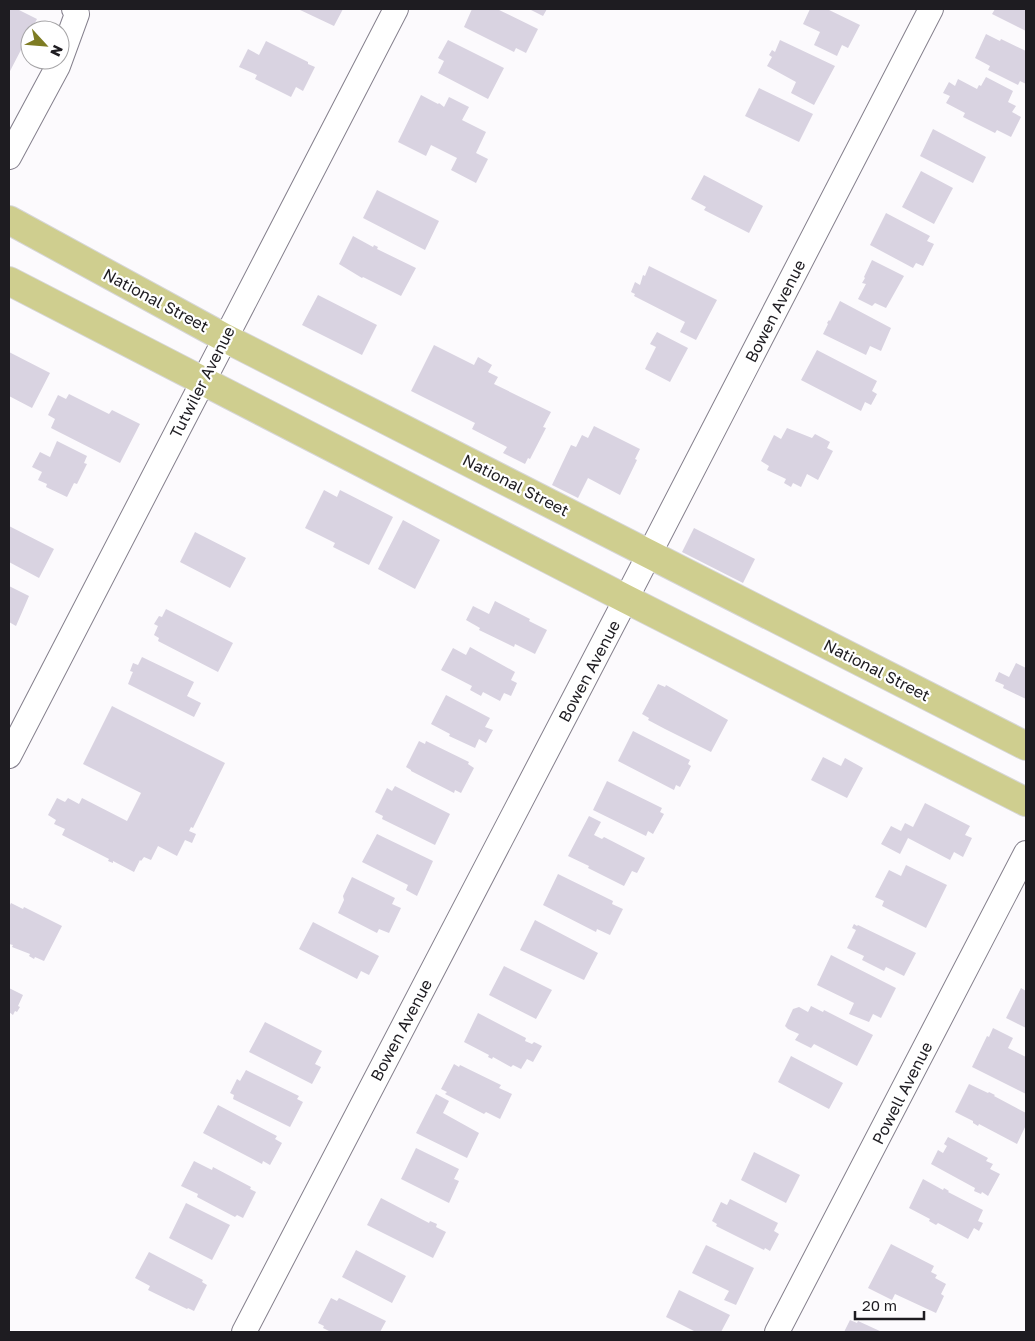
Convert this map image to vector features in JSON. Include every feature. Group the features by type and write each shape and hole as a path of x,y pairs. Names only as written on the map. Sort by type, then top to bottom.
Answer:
{"main road":[{"name":"National Street","path":"9,220 225,338 1026,746"},
{"path":"9,281 626,599 1026,802"}],"street":[{"path":"9,157 58,66 77,14 74,9"},
{"name":"Tutwiler Avenue","path":"9,756 396,9"},
{"name":"Bowen Avenue","path":"244,1332 931,9"},
{"name":"Powell Avenue","path":"777,1332 1026,853"}],"building":[{"path":"9,9 17,9 37,19 20,20 20,52 9,73"},
{"path":"298,9 343,9 334,26"},
{"path":"472,9 497,9 538,29 526,53 516,48 514,52 464,27"},
{"path":"529,9 547,9 543,16"},
{"path":"810,9 827,9 860,25 848,48 842,45 837,56 814,45 820,32 803,24"},
{"path":"995,9 1026,9 1026,31 992,14"},
{"path":"986,34 1026,51 1026,84 1020,81 1018,85 988,70 990,66 975,58"},
{"path":"448,40 504,68 488,99 438,73 444,61 438,58"},
{"path":"780,40 835,66 814,105 791,93 796,82 767,66 772,57 769,55 772,50 775,52"},
{"path":"266,41 315,67 303,91 296,87 291,97 255,79 257,75 239,67 248,49 259,55"},
{"path":"986,77 1013,91 1008,102 1016,106 1012,112 1021,117 1011,137 997,130 995,133 963,117 965,113 946,103 950,96 943,93 949,82 955,86 958,79 977,89"},
{"path":"759,88 813,114 799,142 745,116"},
{"path":"421,95 444,107 449,97 469,107 462,120 486,132 476,153 488,159 476,183 451,170 457,158 431,145 426,156 398,142"},
{"path":"933,129 986,157 973,183 920,156"},
{"path":"921,171 953,188 934,224 902,207"},
{"path":"704,175 763,206 749,233 704,210 706,207 691,199"},
{"path":"377,190 439,221 425,250 363,218"},
{"path":"886,213 930,236 927,241 934,244 923,266 916,263 913,268 870,245"},
{"path":"353,236 373,247 374,245 378,247 377,249 416,268 401,296 362,278 339,264"},
{"path":"872,260 904,276 886,308 875,303 872,306 858,299 866,284 862,283"},
{"path":"649,266 717,300 696,340 680,332 685,322 634,296 635,294 631,292 635,282 640,285 643,275 645,276"},
{"path":"318,295 377,325 362,355 302,325"},
{"path":"840,301 891,328 881,351 870,346 866,355 823,334"},
{"path":"657,332 688,348 670,382 645,369 656,347 650,344"},
{"path":"434,345 474,365 478,357 492,365 488,372 498,377 494,384 551,412 543,427 546,428 530,459 528,458 525,464 503,453 507,447 472,429 475,423 411,391"},
{"path":"817,350 877,381 872,391 877,394 871,405 865,402 861,411 801,380"},
{"path":"9,352 50,373 32,408 9,396"},
{"path":"69,394 109,414 112,410 140,424 120,463 51,428 55,419 48,415 58,395 66,399"},
{"path":"594,426 640,449 635,459 637,460 620,495 588,478 578,498 552,485 571,445 576,447 582,435 588,438"},
{"path":"787,428 812,438 815,434 830,442 827,448 833,451 818,480 807,474 801,487 793,483 791,487 784,483 786,479 767,470 769,466 761,461 774,435 781,439"},
{"path":"57,441 87,456 84,463 87,464 77,484 74,483 67,497 46,487 47,484 38,480 42,472 32,467 40,452 50,457"},
{"path":"324,490 337,497 340,490 393,517 369,565 333,547 335,543 305,528"},
{"path":"403,520 440,540 415,589 378,569"},
{"path":"9,526 54,549 39,578 9,562"},
{"path":"694,528 755,559 743,583 682,552"},
{"path":"195,532 246,558 230,588 180,562"},
{"path":"9,586 29,596 16,626 9,622"},
{"path":"495,601 547,630 535,654 515,644 514,647 479,630 480,628 466,620 473,606 489,614"},
{"path":"166,609 233,643 218,672 158,641 159,638 154,635 158,626 154,624 159,616 162,617"},
{"path":"470,647 515,672 511,680 517,683 511,696 504,693 500,701 483,692 481,696 470,690 472,686 441,670 453,648 466,655"},
{"path":"142,657 194,682 187,696 201,703 194,717 128,684 133,672 130,671 133,663 138,665"},
{"path":"1016,663 1026,668 1026,699 1003,688 1004,685 995,681 999,672 1009,677"},
{"path":"658,684 665,687 666,685 728,720 711,752 648,720 649,718 642,714"},
{"path":"446,695 490,718 485,727 493,730 486,743 479,739 475,748 449,736 450,734 431,724"},
{"path":"112,706 225,763 193,828 191,827 189,831 196,834 192,843 185,840 177,856 158,846 151,860 144,857 140,860 134,872 113,861 113,863 108,861 109,859 62,835 65,829 54,824 56,820 48,815 57,798 65,802 68,798 79,804 82,798 127,821 141,793 83,764"},
{"path":"633,731 690,760 688,764 691,766 680,787 676,785 674,790 618,761"},
{"path":"419,741 425,744 426,741 469,762 468,764 474,768 461,793 455,790 454,793 406,767"},
{"path":"823,757 841,766 845,758 863,768 847,798 811,780"},
{"path":"607,781 662,808 660,812 664,814 653,834 648,831 646,836 593,810"},
{"path":"395,786 450,814 435,845 382,819 383,816 375,812 387,788 392,791"},
{"path":"925,803 970,826 965,835 972,838 963,857 954,852 950,860 908,838 900,854 881,844 891,826 901,831 905,823 913,827"},
{"path":"589,816 601,822 594,835 602,839 604,837 645,858 637,873 632,871 624,886 568,856"},
{"path":"377,834 433,861 417,896 406,890 408,885 362,862"},
{"path":"906,865 947,885 926,928 882,906 884,901 875,897 889,870 901,876"},
{"path":"558,874 613,901 612,904 623,909 610,935 597,929 596,932 543,905"},
{"path":"352,877 395,898 392,904 401,908 389,933 379,929 377,933 338,913 344,900 343,896"},
{"path":"11,903 23,909 24,907 62,926 44,961 35,957 34,959 29,956 30,954 9,944 9,907"},
{"path":"535,920 598,953 584,980 520,950"},
{"path":"313,922 379,956 369,975 361,971 357,979 299,949"},
{"path":"854,924 916,953 904,976 886,967 884,971 862,960 864,956 847,948 856,930 852,928"},
{"path":"831,955 896,988 881,1018 873,1014 869,1022 849,1014 854,1003 817,985"},
{"path":"504,966 552,990 536,1019 489,995"},
{"path":"9,988 23,995 18,1006 20,1007 13,1015 9,1012"},
{"path":"1021,988 1026,991 1026,1028 1006,1018"},
{"path":"811,1006 823,1012 824,1010 873,1035 857,1066 814,1044 811,1048 795,1040 799,1034 785,1026 793,1009 799,1007 808,1012"},
{"path":"478,1013 526,1038 525,1041 532,1044 534,1042 542,1046 533,1062 527,1059 521,1069 513,1065 511,1067 493,1057 492,1059 488,1057 489,1055 464,1042"},
{"path":"265,1022 322,1051 315,1064 321,1067 312,1084 249,1052"},
{"path":"993,1028 1013,1038 1008,1048 1026,1057 1026,1094 972,1067"},
{"path":"791,1056 843,1083 829,1109 778,1082"},
{"path":"454,1064 459,1067 460,1065 501,1085 499,1088 512,1094 500,1119 486,1112 484,1114 445,1094 447,1092 441,1089"},
{"path":"246,1070 299,1096 297,1099 303,1102 290,1127 233,1099 234,1095 230,1093 237,1079 240,1081"},
{"path":"969,1084 995,1095 1026,1113 1026,1125 1017,1144 979,1124 978,1126 973,1121 955,1112"},
{"path":"436,1094 449,1101 443,1113 479,1133 467,1158 416,1133"},
{"path":"218,1105 277,1136 275,1139 282,1143 270,1165 263,1161 262,1164 203,1133"},
{"path":"948,1137 988,1158 986,1161 993,1164 990,1169 1000,1174 988,1196 982,1192 981,1194 974,1191 975,1188 931,1164 938,1150 943,1153 947,1146 944,1144"},
{"path":"416,1148 459,1169 454,1179 459,1181 449,1203 401,1179"},
{"path":"754,1152 800,1175 786,1203 741,1180"},
{"path":"194,1161 212,1170 213,1167 251,1187 250,1189 256,1192 243,1218 237,1215 235,1217 197,1197 198,1194 181,1186"},
{"path":"923,1179 943,1190 944,1188 948,1192 983,1210 978,1221 983,1223 979,1231 974,1228 968,1239 938,1223 936,1225 929,1221 930,1219 909,1208"},
{"path":"381,1198 429,1223 430,1221 437,1224 436,1227 446,1232 433,1258 367,1225"},
{"path":"730,1199 778,1223 774,1231 779,1234 770,1251 765,1248 764,1250 716,1226 717,1224 712,1221 721,1202 727,1205"},
{"path":"186,1203 230,1225 212,1260 169,1238"},
{"path":"891,1244 934,1266 931,1272 937,1275 935,1278 946,1284 941,1294 944,1296 936,1313 895,1294 892,1300 868,1288"},
{"path":"706,1245 754,1268 736,1305 724,1300 729,1291 692,1273"},
{"path":"356,1250 406,1276 392,1303 342,1277"},
{"path":"149,1252 203,1280 202,1282 207,1285 194,1311 148,1290 150,1286 135,1278"},
{"path":"679,1290 730,1315 721,1332 696,1332 666,1317"},
{"path":"331,1298 337,1301 339,1298 386,1321 380,1332 331,1332 323,1328 324,1326 318,1323"},
{"path":"850,1320 857,1323 858,1321 882,1332 844,1332"}]}
